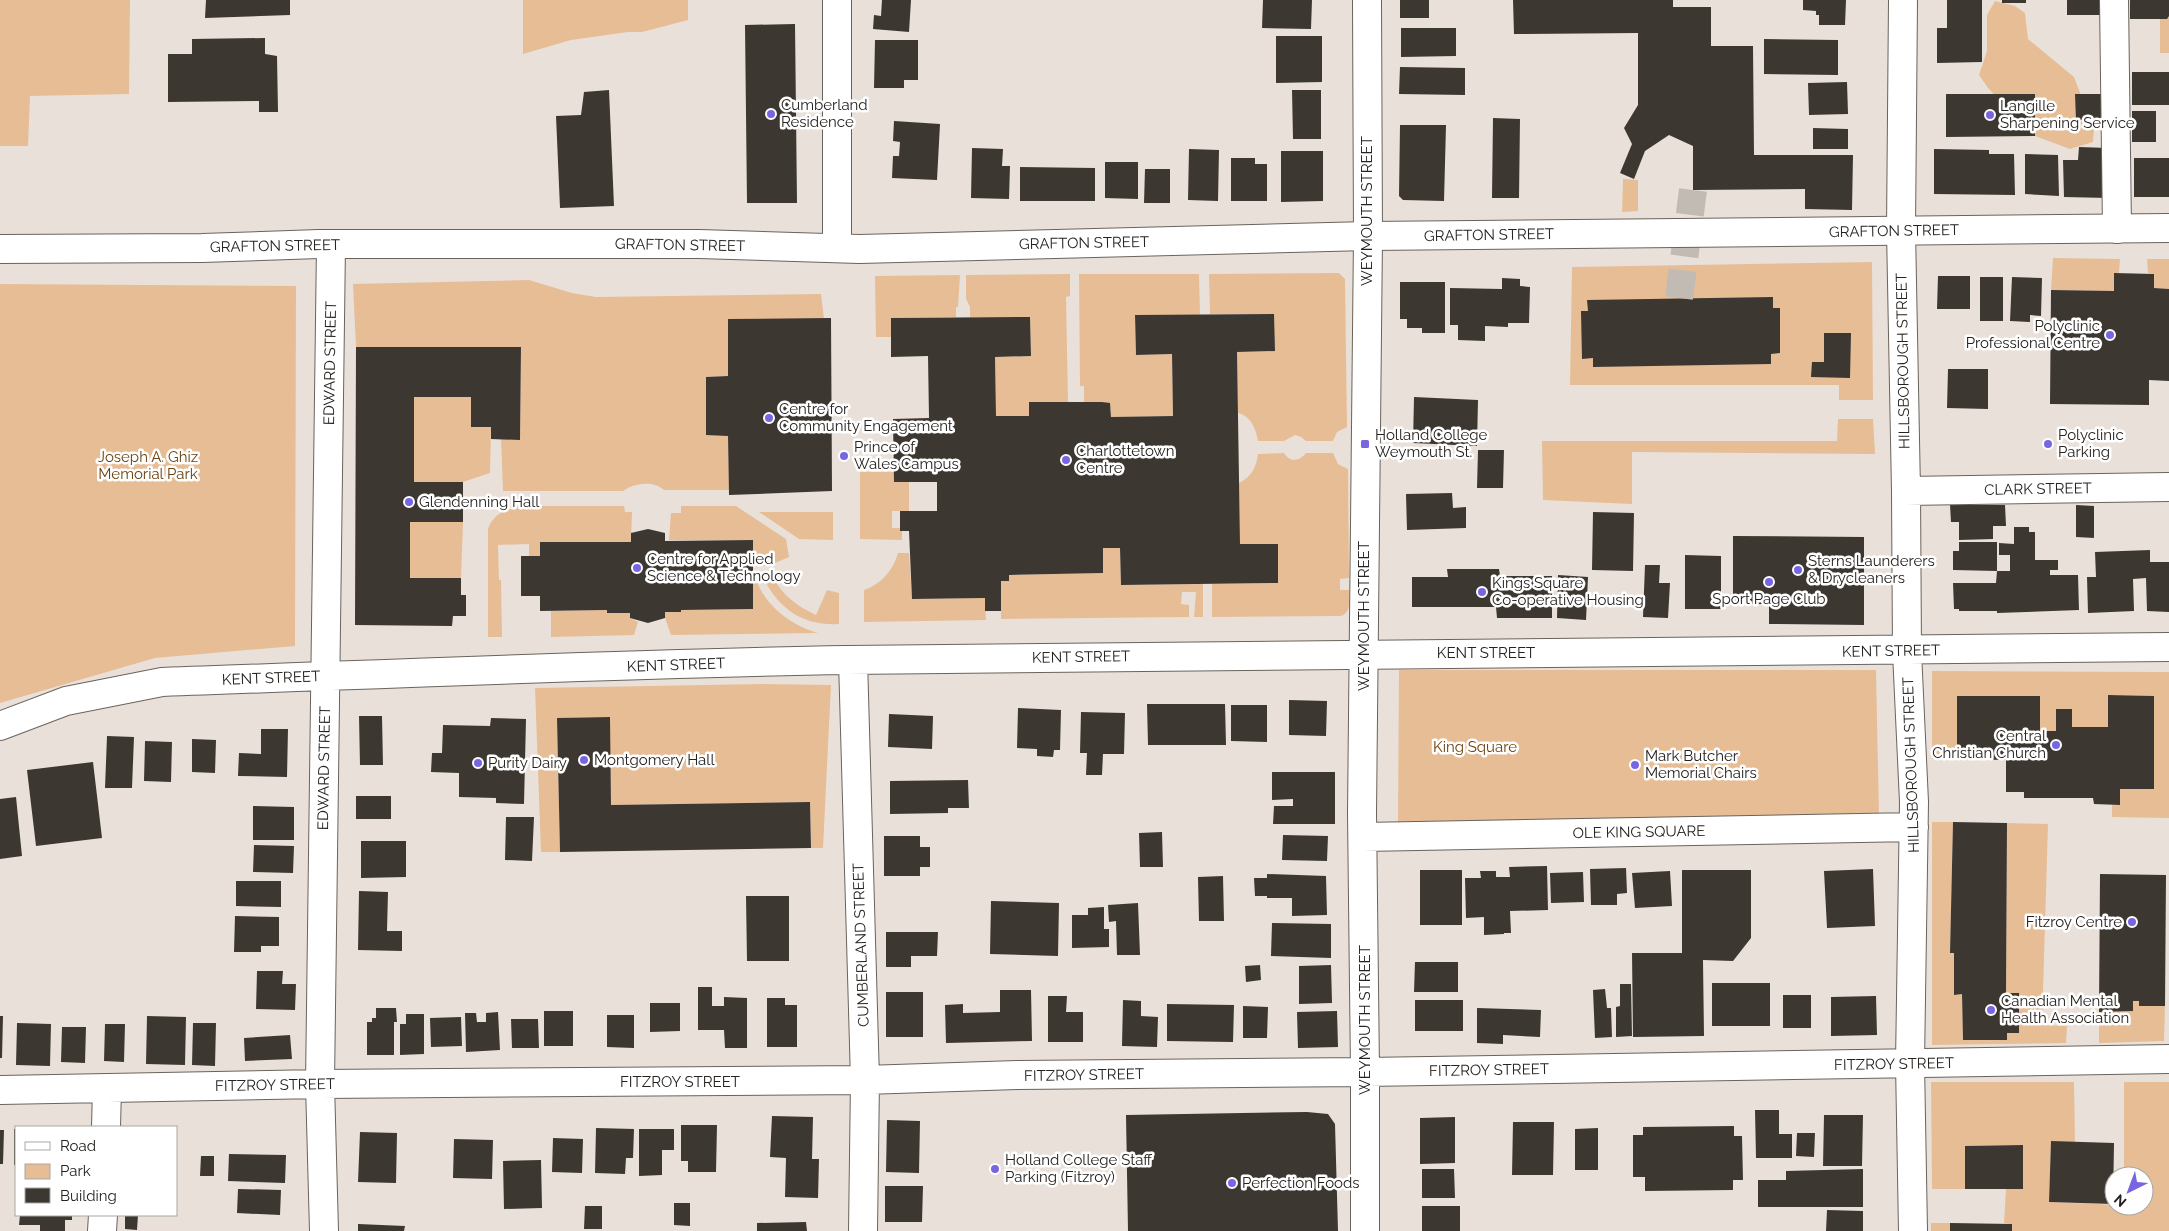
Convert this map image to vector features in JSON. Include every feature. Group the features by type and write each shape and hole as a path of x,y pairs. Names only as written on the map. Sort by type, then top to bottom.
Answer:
{"street":[{"path":"837,0 837,248"},
{"name":"WEYMOUTH STREET","path":"1365,1231 1363,653 1368,236 1367,0"},
{"name":"HILLSBOROUGH STREET","path":"1903,0 1901,230 1907,652 1914,827 1910,1063 1913,1231"},
{"path":"2114,0 2117,229"},
{"name":"GRAFTON STREET","path":"0,249 202,248 331,244 698,244 837,248 1368,236 2169,228"},
{"name":"EDWARD STREET","path":"324,1231 320,1084 331,244"},
{"name":"CLARK STREET","path":"1906,491 2169,487"},
{"name":"KENT STREET","path":"0,726 66,701 162,682 326,676 854,660 1363,653 1907,652 2169,647"},
{"name":"CUMBERLAND STREET","path":"854,660 865,1080 863,1231"},
{"name":"OLE KING SQUARE","path":"1363,837 1914,827"},
{"name":"FITZROY STREET","path":"0,1090 320,1084 865,1080 1017,1075 1365,1072 2169,1059"},
{"path":"106,1126 107,1089"},
{"path":"102,1231 103,1216"}],"green space":[{"path":"0,0 130,0 129,94 30,96 28,146 0,146"},
{"path":"523,0 688,0 688,20 642,32 628,32 571,40 523,54"},
{"path":"1995,1 2015,6 2025,13 2028,39 2074,77 2094,129 2093,142 2070,149 2035,136 1988,88 1979,75 1987,51 1987,15"},
{"path":"2169,16 2169,53 2160,53 2160,19"},
{"path":"1623,179 1638,180 1638,211 1622,212"},
{"path":"2053,258 2120,259 2119,273 2114,273 2114,291 2051,290"},
{"path":"2147,259 2169,259 2169,289 2154,288 2154,274 2148,273"},
{"path":"1872,262 1873,400 1839,400 1839,385 1570,385 1572,267"},
{"path":"1339,273 1345,279 1347,427 1337,432 1333,441 1306,441 1295,435 1284,441 1258,441 1250,420 1238,413 1237,352 1274,351 1274,314 1210,314 1209,274"},
{"path":"1070,274 1070,296 1066,297 1068,402 1029,402 1029,416 996,416 995,357 1031,356 1030,317 970,317 970,307 966,299 966,275"},
{"path":"1079,274 1199,274 1200,315 1135,316 1136,355 1172,354 1173,416 1111,417 1111,409 1102,402 1084,402 1084,386 1080,386"},
{"path":"960,275 956,317 891,318 891,337 876,337 875,276"},
{"path":"529,280 572,293 596,297 821,294 824,319 728,319 728,376 706,377 728,436 729,490 664,490 654,485 644,484 632,486 623,491 503,491 501,439 520,439 521,348 356,347 353,284"},
{"name":"Joseph A. Ghiz Memorial Park","path":"0,284 296,286 295,646 155,658 0,703"},
{"path":"414,397 471,397 471,427 491,427 490,473 463,482 414,482"},
{"path":"1838,419 1873,419 1875,454 1632,452 1632,504 1543,500 1542,441 1837,441"},
{"path":"1284,453 1292,460 1295,460 1301,458 1306,453 1333,453 1338,464 1348,469 1349,578 1340,579 1340,590 1349,590 1347,612 1341,616 1212,617 1212,584 1278,583 1277,544 1240,544 1239,483 1253,471 1258,454"},
{"path":"860,472 894,472 894,482 909,482 909,511 892,511 892,528 900,528 902,540 860,539"},
{"path":"524,506 624,506 625,512 632,512 631,542 540,542 540,556 529,556 529,544 498,545 502,637 488,637 488,529 494,519 502,512"},
{"path":"681,506 736,506 786,539 789,557 768,566 753,565 753,540 669,540 671,513 681,513"},
{"path":"759,512 833,512 833,540 799,539"},
{"path":"410,522 463,522 461,578 410,578"},
{"path":"1103,548 1120,548 1121,585 1203,584 1203,617 1194,617 1196,592 1182,592 1181,604 1189,605 1189,617 1001,619 1001,581 1009,581 1009,575 1103,573"},
{"path":"898,553 909,553 912,599 985,598 986,620 864,622 864,590 876,584 890,571"},
{"path":"773,577 781,590 791,600 816,615 827,590 839,593 839,624 827,624 805,619 786,608 771,592 765,581"},
{"path":"757,582 767,600 782,614 799,626 818,633 671,635 665,618 665,612 753,609 753,583"},
{"path":"607,610 607,613 630,613 630,618 638,622 634,635 551,637 551,611"},
{"name":"King Square","path":"1399,670 1876,670 1879,816 1398,824"},
{"path":"1932,671 2169,672 2169,818 2112,817 2112,805 2120,804 2120,789 2154,789 2154,696 2109,695 2108,727 2072,727 2072,709 2056,709 2056,731 2040,731 2040,696 1958,696 1957,759 1932,759"},
{"path":"763,684 831,685 823,848 811,848 810,802 611,805 609,717 557,718 560,852 541,852 535,688"},
{"path":"1932,822 1953,822 1950,952 1954,953 1962,994 1963,1040 2007,1040 2007,1033 2019,1033 2019,993 2006,993 2007,823 2048,824 2042,1025 2067,1026 2066,1043 1932,1045"},
{"path":"2133,1001 2139,1001 2140,1006 2165,1006 2164,1041 2099,1043 2099,1012 2133,1011"},
{"path":"1931,1082 2074,1082 2075,1142 2051,1142 2049,1202 2104,1204 2104,1216 2154,1216 2154,1166 2124,1166 2124,1082 2169,1082 2169,1231 2012,1231 2012,1224 2004,1223 2006,1189 2023,1189 2022,1145 1965,1146 1965,1189 1932,1189"},
{"path":"1931,1223 1950,1223 1950,1231 1931,1231"}],"building":[{"path":"206,0 290,0 290,15 205,18"},
{"path":"882,0 911,0 909,32 873,29 874,15 881,16"},
{"path":"1263,0 1312,0 1311,29 1262,28"},
{"path":"1400,0 1429,0 1429,18 1400,18"},
{"path":"1513,0 1673,0 1673,7 1711,7 1711,46 1753,46 1754,155 1853,155 1852,210 1805,209 1805,189 1693,190 1693,146 1669,135 1645,151 1634,179 1620,173 1632,144 1624,128 1638,105 1638,33 1514,34"},
{"path":"1803,0 1846,0 1845,25 1819,25 1819,15 1816,15 1816,11 1803,10"},
{"path":"1947,0 1982,0 1982,62 1937,63 1937,28 1947,28"},
{"path":"2002,0 2026,0 2026,3 2002,3"},
{"path":"2067,0 2104,0 2105,15 2067,15"},
{"path":"2130,0 2169,0 2169,16 2167,19 2130,19"},
{"name":"Cumberland Residence","path":"795,24 797,203 747,203 745,25"},
{"path":"1401,28 1456,28 1456,56 1401,57"},
{"path":"1276,36 1322,36 1322,82 1276,83"},
{"path":"265,38 265,54 277,56 278,112 259,112 259,101 168,102 168,54 192,54 192,39"},
{"path":"1764,39 1838,40 1838,75 1764,74"},
{"path":"875,40 918,40 918,80 904,80 904,88 874,88"},
{"path":"1400,67 1465,68 1465,95 1399,94"},
{"path":"2132,72 2169,72 2169,105 2132,105"},
{"path":"1847,82 1848,114 1809,115 1808,83"},
{"path":"609,90 614,206 560,208 556,116 581,115 584,92"},
{"path":"1292,90 1321,90 1321,139 1293,139"},
{"name":"Langille Sharpening Service","path":"1946,94 2035,94 2035,136 1946,137"},
{"path":"2075,94 2107,94 2107,120 2076,120"},
{"path":"2132,111 2156,111 2156,142 2132,142"},
{"path":"1493,118 1520,119 1519,198 1492,198"},
{"path":"894,121 940,124 937,180 892,178 893,156 899,156 900,142 893,141"},
{"path":"1400,125 1446,125 1444,201 1403,200 1399,196"},
{"path":"1813,128 1848,129 1848,149 1813,149"},
{"path":"2079,147 2108,148 2109,198 2064,197 2063,160 2078,160"},
{"path":"972,148 1003,149 1002,166 1010,166 1009,199 971,198"},
{"path":"1189,149 1219,150 1218,201 1188,200"},
{"path":"1934,149 1989,150 1989,154 2014,154 2015,195 1934,194"},
{"path":"1281,151 1323,151 1323,201 1281,202"},
{"path":"2025,154 2058,155 2059,196 2025,194"},
{"path":"1231,158 1255,158 1255,164 1267,164 1267,201 1231,201"},
{"path":"2134,158 2169,158 2169,197 2134,197"},
{"path":"1105,162 1138,162 1138,199 1105,198"},
{"path":"1020,167 1095,168 1095,201 1020,201"},
{"path":"1145,169 1170,169 1170,203 1144,203"},
{"name":"Polyclinic Professional Centre","path":"2114,273 2154,274 2154,288 2169,289 2169,381 2149,380 2149,405 2050,404 2051,290 2114,291"},
{"path":"1938,276 1970,276 1970,309 1937,309"},
{"path":"1980,277 2003,277 2003,321 1980,321"},
{"path":"2012,277 2042,278 2041,316 2030,315 2030,322 2010,321"},
{"path":"1502,278 1520,279 1520,286 1530,287 1529,323 1508,323 1508,327 1485,326 1485,341 1458,340 1458,325 1450,325 1450,288 1502,289"},
{"path":"1400,282 1445,282 1445,333 1422,333 1422,328 1407,328 1407,319 1400,319"},
{"path":"1773,297 1773,308 1780,308 1780,353 1771,354 1771,364 1593,367 1593,358 1582,359 1581,311 1588,311 1587,300"},
{"name":"Charlottetown Centre","path":"1274,314 1275,351 1237,352 1240,544 1278,544 1278,583 1121,585 1120,548 1103,548 1103,573 1009,575 1009,581 1001,581 1001,611 985,611 985,598 912,599 909,531 900,531 900,511 937,511 937,482 894,482 893,419 929,418 928,356 891,357 891,318 1030,317 1031,356 995,357 996,416 1029,416 1029,402 1102,402 1110,403 1111,417 1173,416 1172,354 1136,355 1135,315"},
{"name":"Centre for Community Engagement","path":"831,318 832,491 729,495 728,436 706,435 706,377 728,376 728,319"},
{"path":"1824,333 1851,333 1850,378 1811,377 1812,362 1824,362"},
{"name":"Glendenning Hall","path":"356,347 521,347 520,440 491,439 491,427 471,427 471,397 414,397 414,482 463,482 463,522 410,522 410,578 461,578 461,595 466,595 466,616 453,616 452,626 355,625"},
{"path":"1948,369 1988,369 1988,409 1947,408"},
{"path":"1414,397 1478,400 1477,446 1413,443"},
{"path":"1478,450 1504,450 1503,488 1477,488"},
{"path":"1452,493 1453,508 1466,507 1466,528 1407,530 1406,494"},
{"path":"1950,505 2005,505 2006,526 1993,526 1993,539 1959,540 1959,522 1951,522"},
{"path":"2076,505 2094,506 2094,538 2076,537"},
{"path":"1593,512 1634,513 1633,571 1592,570"},
{"path":"2014,527 2029,527 2029,532 2035,532 2035,560 2058,560 2058,570 2050,570 2050,575 2078,575 2079,610 1997,613 1997,611 1959,611 1959,609 1954,609 1953,583 1996,583 1997,571 2010,571 2010,555 1999,555 1999,543 2014,544"},
{"name":"Centre for Applied Science & Technology","path":"648,529 665,533 665,541 753,540 753,609 665,612 665,618 648,623 630,618 630,613 607,613 607,610 540,611 540,596 521,596 521,556 540,556 540,542 631,542 631,533"},
{"name":"Sterns Launderers & Drycleaners","path":"1733,536 1864,537 1864,625 1769,624 1769,604 1733,604"},
{"path":"1959,542 1997,542 1997,571 1953,570 1953,551 1959,551"},
{"path":"2150,550 2150,562 2169,562 2169,612 2147,611 2146,578 2133,579 2134,611 2088,613 2087,577 2096,577 2095,552"},
{"path":"1685,555 1721,556 1721,609 1685,609"},
{"path":"1645,565 1660,565 1659,583 1670,583 1668,618 1643,617"},
{"name":"Kings Square Co-operative Housing","path":"1447,569 1499,569 1500,576 1552,576 1552,618 1497,618 1496,607 1412,607 1412,577 1448,577"},
{"path":"1558,575 1588,577 1586,620 1557,618"},
{"name":"Central Christian Church","path":"2108,695 2154,696 2154,789 2120,789 2120,805 2094,804 2093,798 2024,798 2024,792 2006,792 2006,760 1957,759 1957,696 2040,696 2040,731 2056,731 2056,709 2072,709 2072,727 2108,727"},
{"path":"1289,700 1327,701 1326,736 1289,735"},
{"path":"1147,704 1225,704 1226,745 1148,745"},
{"path":"1231,705 1267,705 1267,742 1231,741"},
{"path":"1018,708 1061,710 1060,750 1054,750 1053,757 1037,756 1037,749 1017,748"},
{"path":"1081,712 1125,713 1124,754 1103,754 1102,775 1086,775 1087,753 1080,753"},
{"path":"889,714 933,716 932,749 888,747"},
{"path":"359,716 382,716 383,765 360,765"},
{"name":"Montgomery Hall","path":"610,717 611,805 810,802 811,848 560,852 557,718"},
{"name":"Purity Dairy","path":"491,718 526,719 524,804 496,803 496,798 459,797 459,773 431,772 432,753 442,753 443,725 490,726"},
{"path":"261,729 288,729 287,777 238,776 239,753 261,754"},
{"path":"107,736 134,737 132,788 105,788"},
{"path":"192,739 216,740 215,773 192,772"},
{"path":"145,741 172,742 171,782 144,781"},
{"path":"93,762 102,838 36,846 27,770"},
{"path":"1272,772 1335,772 1335,824 1273,824 1274,806 1293,806 1293,799 1272,800"},
{"path":"968,780 969,808 948,808 948,813 890,814 890,781"},
{"path":"356,796 391,796 391,819 356,819"},
{"path":"16,797 22,856 0,859 0,799"},
{"path":"253,806 294,807 294,840 253,840"},
{"path":"506,817 534,817 532,861 505,860"},
{"path":"1953,822 2007,823 2006,993 2019,993 2019,1033 2007,1033 2007,1040 1963,1040 1962,994 1954,995 1954,953 1950,953"},
{"path":"1162,832 1163,867 1140,867 1139,833"},
{"path":"1283,835 1328,836 1327,861 1282,860"},
{"path":"884,836 920,836 920,847 930,847 930,867 920,867 920,876 884,876"},
{"path":"361,841 406,841 406,877 361,878"},
{"path":"254,845 294,846 293,873 253,872"},
{"path":"1547,866 1548,910 1510,911 1511,933 1504,934 1484,935 1484,917 1466,918 1465,878 1481,878 1480,871 1496,871 1496,877 1510,877 1509,867"},
{"path":"1626,868 1627,893 1617,894 1617,905 1591,905 1590,869"},
{"path":"1873,869 1875,926 1827,928 1824,871"},
{"path":"1420,870 1462,870 1462,925 1420,925"},
{"path":"1682,870 1751,870 1751,938 1733,961 1703,960 1704,1036 1633,1037 1632,953 1682,953"},
{"path":"1670,871 1672,906 1635,908 1632,873"},
{"path":"1583,872 1584,902 1551,903 1550,873"},
{"path":"1267,874 1326,876 1327,915 1292,916 1292,898 1255,896 1254,878 1267,878"},
{"name":"Fitzroy Centre","path":"2100,874 2166,875 2165,1006 2139,1006 2139,1001 2133,1001 2133,1011 2099,1012"},
{"path":"1223,876 1224,921 1199,921 1198,877"},
{"path":"236,881 281,881 281,907 236,906"},
{"path":"359,891 388,892 387,931 402,931 402,951 358,950"},
{"path":"746,896 789,896 789,961 747,961"},
{"path":"991,901 1059,903 1058,956 990,954"},
{"path":"1138,903 1140,955 1117,955 1116,921 1109,922 1108,905"},
{"path":"1104,907 1104,929 1109,929 1109,947 1072,948 1072,915 1088,915 1088,908"},
{"path":"235,916 279,917 279,946 261,946 261,952 234,952"},
{"path":"1272,923 1331,924 1331,958 1271,956"},
{"path":"886,932 938,932 937,956 911,956 911,967 886,967"},
{"path":"1415,962 1458,962 1458,992 1414,992"},
{"path":"1260,965 1261,980 1246,982 1245,966"},
{"path":"1331,965 1332,1003 1299,1004 1299,966"},
{"path":"257,971 283,971 282,984 296,984 295,1010 256,1009"},
{"path":"1712,983 1770,983 1770,1026 1712,1026"},
{"path":"1620,984 1631,984 1632,1036 1616,1037 1616,1007 1620,1006"},
{"path":"698,987 712,987 712,1006 724,1006 724,997 747,998 747,1048 725,1048 724,1030 698,1030"},
{"path":"1605,989 1607,1008 1611,1008 1612,1037 1595,1038 1593,990"},
{"path":"1000,990 1031,990 1032,1041 946,1043 945,1005 963,1004 963,1013 1000,1012"},
{"path":"886,992 923,992 923,1037 886,1037"},
{"path":"1783,995 1811,995 1811,1028 1783,1028"},
{"path":"1048,996 1067,996 1066,1012 1083,1012 1083,1042 1048,1042"},
{"path":"1876,996 1877,1035 1831,1036 1831,997"},
{"path":"767,998 785,998 785,1005 797,1005 797,1047 767,1047"},
{"path":"1123,1000 1141,1001 1141,1016 1158,1017 1157,1047 1122,1046"},
{"path":"1415,1000 1463,1000 1463,1031 1415,1031"},
{"path":"650,1003 680,1003 680,1031 650,1032"},
{"path":"1167,1004 1234,1005 1233,1042 1167,1041"},
{"path":"1243,1006 1268,1007 1267,1038 1243,1038"},
{"path":"376,1008 396,1008 397,1022 394,1022 394,1055 367,1055 367,1022 372,1022 372,1018 376,1018"},
{"path":"1477,1008 1541,1010 1540,1037 1503,1035 1503,1044 1477,1043"},
{"path":"544,1011 573,1011 573,1046 544,1046"},
{"path":"1337,1011 1338,1047 1298,1048 1297,1012"},
{"path":"498,1012 500,1050 466,1052 465,1013 476,1013 477,1022 486,1022 486,1013"},
{"path":"406,1014 424,1014 424,1054 400,1055 400,1024 406,1024"},
{"path":"607,1015 634,1015 634,1048 607,1047"},
{"path":"0,1016 3,1016 2,1058 0,1058"},
{"path":"147,1016 186,1017 185,1065 146,1064"},
{"path":"461,1017 462,1046 431,1047 430,1018"},
{"path":"511,1019 538,1019 539,1048 512,1048"},
{"path":"17,1023 51,1024 50,1066 16,1065"},
{"path":"193,1023 216,1023 215,1066 192,1065"},
{"path":"105,1024 125,1024 124,1062 104,1061"},
{"path":"62,1027 86,1027 85,1063 61,1062"},
{"path":"290,1035 292,1059 245,1061 244,1038"},
{"path":"1755,1110 1779,1110 1779,1134 1792,1134 1792,1158 1756,1158"},
{"name":"Perfection Foods","path":"1307,1112 1328,1114 1335,1124 1338,1231 1128,1231 1126,1115"},
{"path":"1824,1115 1863,1115 1862,1166 1823,1166"},
{"path":"772,1116 813,1117 812,1159 819,1159 818,1198 785,1197 786,1158 770,1157"},
{"path":"1455,1117 1455,1163 1420,1164 1420,1118"},
{"path":"887,1120 920,1121 919,1173 886,1172"},
{"path":"1513,1122 1554,1122 1553,1175 1512,1175"},
{"path":"681,1125 717,1125 716,1172 688,1172 688,1161 681,1161"},
{"path":"1734,1126 1734,1136 1742,1136 1743,1180 1733,1180 1733,1190 1645,1191 1645,1177 1633,1177 1633,1135 1643,1135 1643,1127"},
{"path":"596,1128 634,1129 633,1158 626,1158 625,1174 595,1173"},
{"path":"1598,1128 1598,1170 1575,1170 1575,1129"},
{"path":"14,1129 15,1129 15,1165"},
{"path":"639,1129 674,1129 674,1150 662,1150 662,1175 639,1176"},
{"path":"0,1130 4,1130 3,1164 0,1164"},
{"path":"360,1132 397,1133 396,1183 358,1182"},
{"path":"1797,1133 1815,1133 1814,1157 1796,1156"},
{"path":"553,1138 583,1139 582,1173 552,1172"},
{"path":"454,1139 493,1140 492,1179 453,1178"},
{"path":"2051,1141 2114,1143 2114,1166 2104,1166 2104,1204 2049,1202"},
{"path":"2023,1145 2023,1189 1965,1189 1965,1146"},
{"path":"229,1154 286,1155 285,1183 228,1181"},
{"path":"201,1156 214,1156 214,1176 200,1176"},
{"path":"541,1160 542,1208 504,1209 503,1161"},
{"path":"1422,1169 1454,1169 1455,1198 1422,1198"},
{"path":"1863,1169 1863,1207 1758,1207 1758,1180 1786,1180 1786,1171"},
{"path":"885,1186 923,1186 922,1222 885,1222"},
{"path":"238,1189 281,1190 280,1215 237,1213"},
{"path":"674,1203 690,1203 690,1226 674,1225"},
{"path":"585,1206 602,1206 602,1229 584,1229"},
{"path":"1422,1206 1460,1206 1460,1231 1422,1231"},
{"path":"1827,1210 1863,1211 1863,1231 1826,1231"},
{"path":"20,1216 72,1216 72,1220 65,1220 65,1231 40,1231 40,1225 19,1225"},
{"path":"125,1216 138,1216 137,1230 125,1229"},
{"path":"806,1222 807,1231 757,1231 757,1223"},
{"path":"1950,1223 2012,1224 2012,1231 1950,1231"},
{"path":"358,1224 405,1226 404,1231 358,1231"}],"tunnel":[{"path":"1679,298 1693,190"}],"place":[{"name":"Cumberland Residence","path":"771,114"},
{"name":"Langille Sharpening Service","path":"1990,115"},
{"name":"Polyclinic Professional Centre","path":"2110,335"},
{"name":"Centre for Community Engagement","path":"769,418"},
{"name":"Holland College Weymouth St.","path":"1365,444"},
{"name":"Polyclinic Parking","path":"2048,444"},
{"name":"Prince of Wales Campus","path":"844,456"},
{"name":"Charlottetown Centre","path":"1066,460"},
{"name":"Glendenning Hall","path":"409,502"},
{"name":"Centre for Applied Science & Technology","path":"637,568"},
{"name":"Sterns Launderers & Drycleaners","path":"1798,570"},
{"name":"Sport Page Club","path":"1769,582"},
{"name":"Kings Square Co-operative Housing","path":"1482,592"},
{"name":"Central Christian Church","path":"2056,745"},
{"name":"Montgomery Hall","path":"584,760"},
{"name":"Purity Dairy","path":"478,763"},
{"name":"Mark Butcher Memorial Chairs","path":"1635,765"},
{"name":"Fitzroy Centre","path":"2132,922"},
{"name":"Canadian Mental Health Association","path":"1991,1010"},
{"name":"Holland College Staff Parking (Fitzroy)","path":"995,1169"},
{"name":"Perfection Foods","path":"1232,1183"}]}
